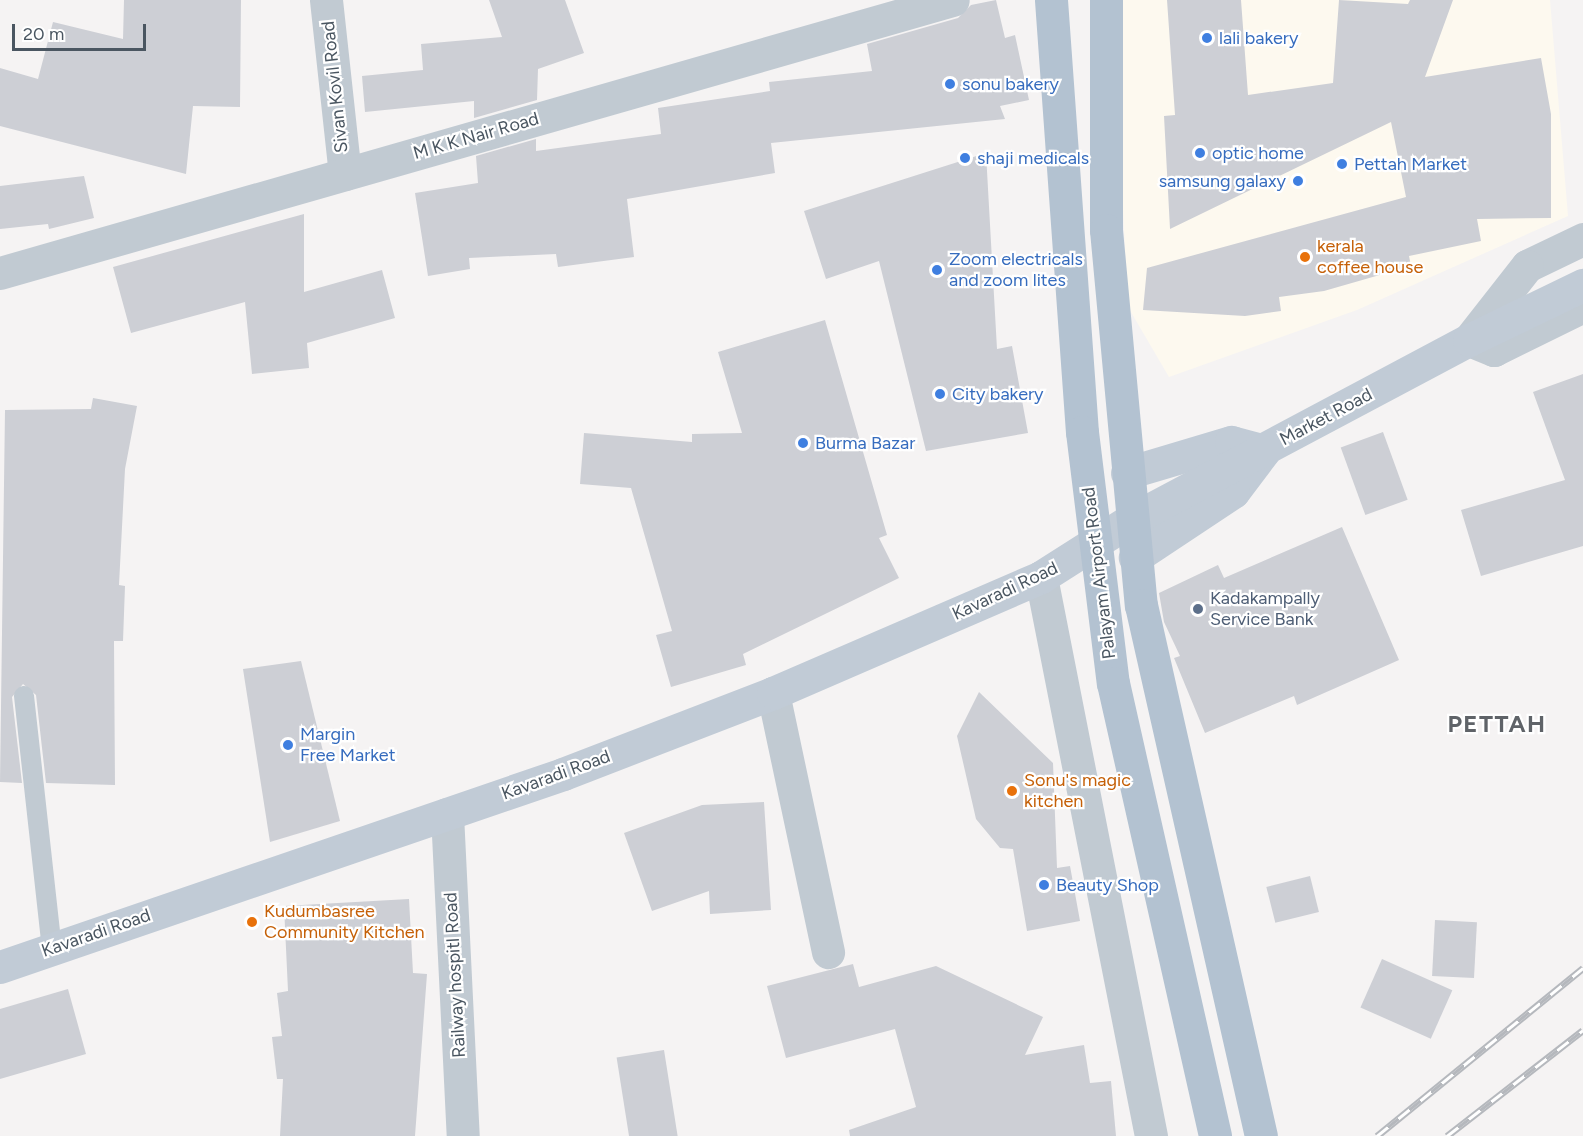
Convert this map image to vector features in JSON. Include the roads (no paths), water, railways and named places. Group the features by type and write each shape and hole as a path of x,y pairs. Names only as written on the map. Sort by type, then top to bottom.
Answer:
{"main road":[{"name":"Palayam Airport Road","path":"1051,0 1082,432 1113,683 1215,1136"},
{"name":"Palayam Airport Road","path":"1106,0 1106,230 1141,605 1170,721 1261,1136"},
{"name":"Market Road","path":"1095,544 1132,519 1264,451 1469,339 1583,285"},
{"path":"1127,473 1231,442 1264,451 1233,492 1135,557"},
{"name":"Kavaradi Road","path":"0,967 447,814 773,693 1041,577 1095,544"}],"street":[{"name":"Sivan Kovil Road","path":"326,0 345,174"},
{"name":"M K K Nair Road","path":"0,273 953,0"},
{"path":"1583,238 1527,266 1469,339 1494,350 1583,306"},
{"path":"1041,577 1151,1136"},
{"path":"773,693 828,952"},
{"name":"Railway hospitl Road","path":"447,814 463,1136"}],"lane":[{"path":"24,696 52,948"}],"railway":[{"path":"1377,1136 1583,968"},
{"path":"1447,1136 1583,1030"}],"place":[{"name":"lali bakery","path":"1207,38"},
{"name":"sonu bakery","path":"950,84"},
{"name":"optic home","path":"1200,153"},
{"name":"shaji medicals","path":"965,158"},
{"name":"Pettah Market","path":"1342,164"},
{"name":"samsung galaxy","path":"1298,181"},
{"name":"kerala coffee house","path":"1305,257"},
{"name":"Zoom electricals and zoom lites","path":"937,270"},
{"name":"City bakery","path":"940,394"},
{"name":"Burma Bazar","path":"803,443"},
{"name":"Kadakampally Service Bank","path":"1198,609"},
{"name":"Margin Free Market","path":"288,745"},
{"name":"Sonu's magic kitchen","path":"1012,791"},
{"name":"Beauty Shop","path":"1044,885"},
{"name":"Kudumbasree Community Kitchen","path":"252,922"}],"district":[{"name":"PETTAH","path":"1497,724"}]}
